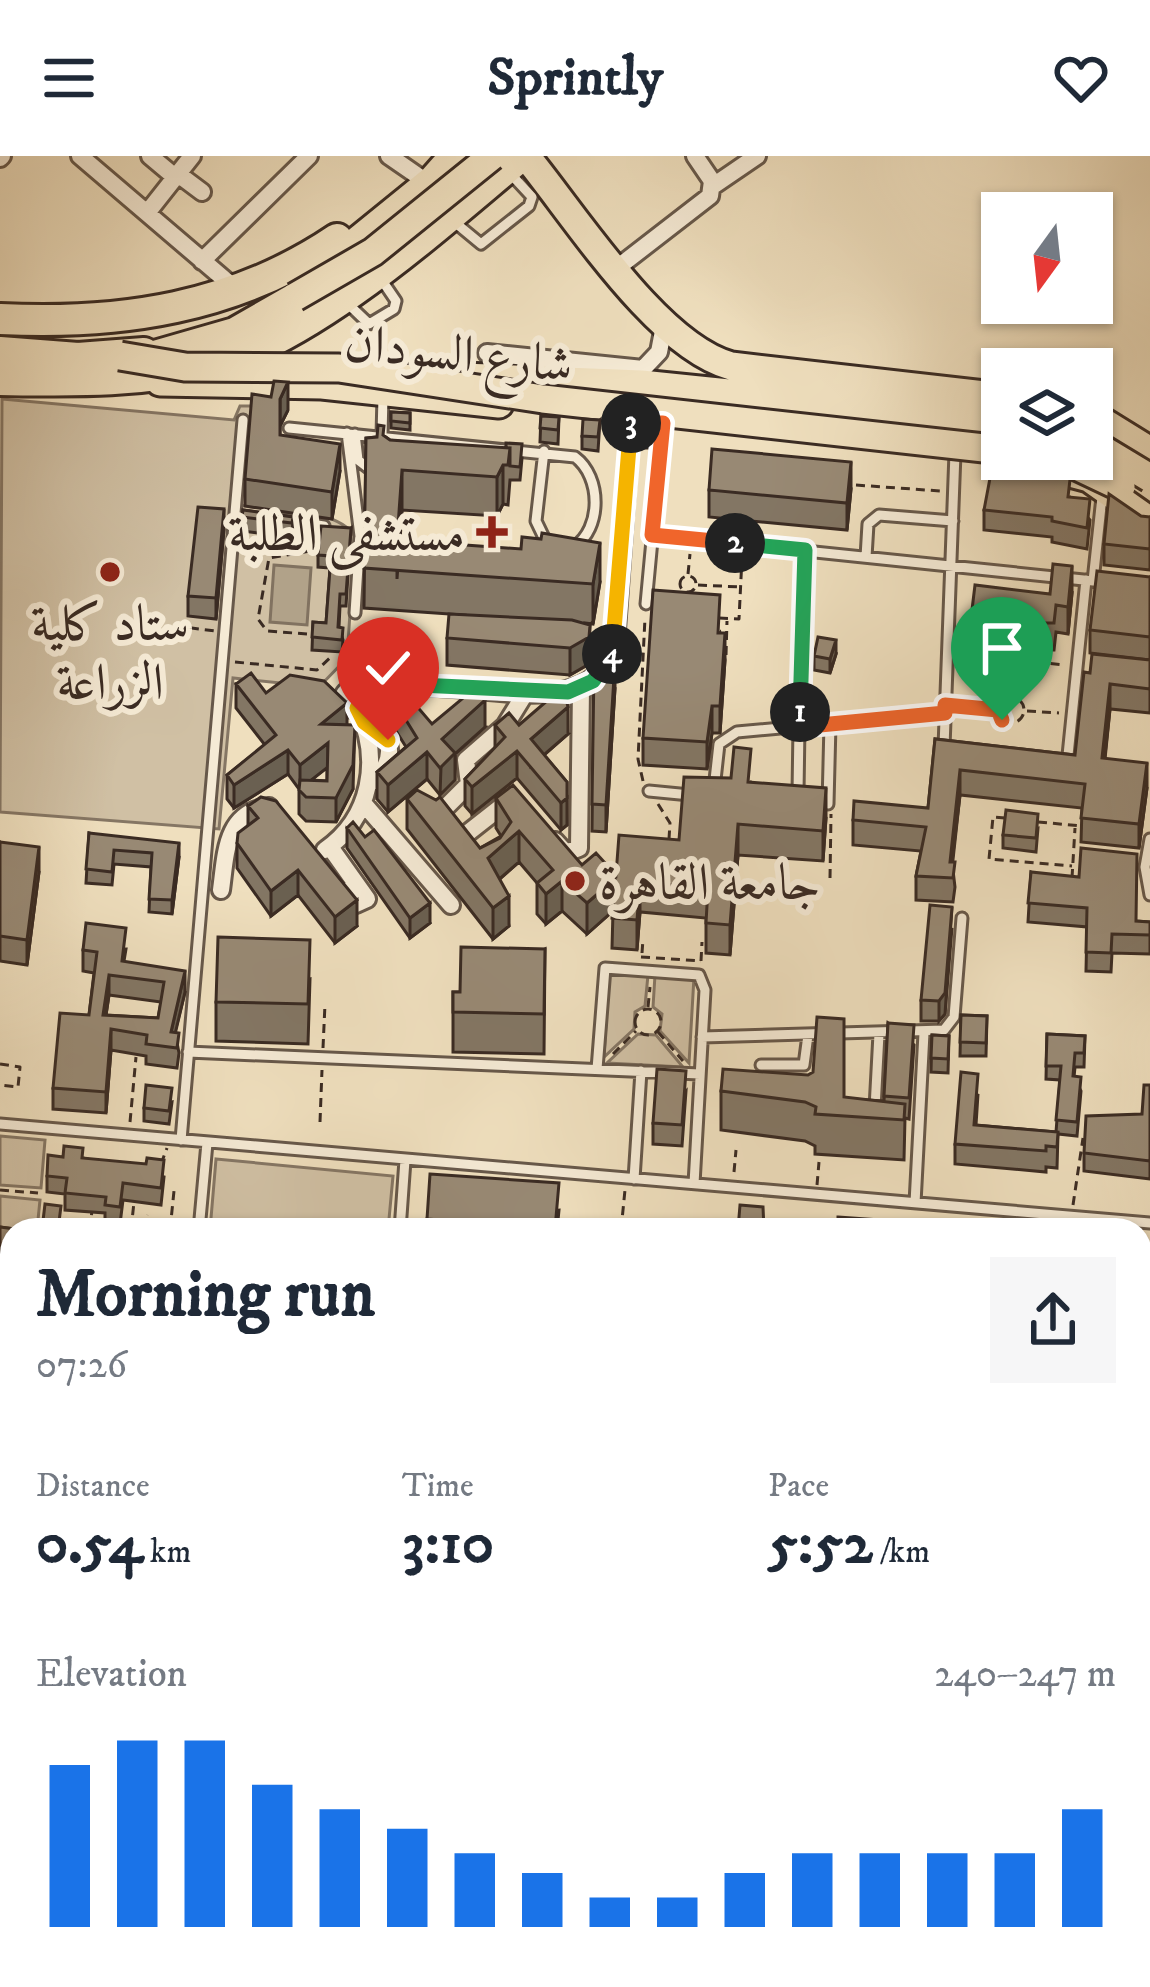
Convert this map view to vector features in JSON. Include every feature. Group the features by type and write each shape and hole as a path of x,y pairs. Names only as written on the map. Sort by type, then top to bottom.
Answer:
{"highway":[{"path":"0,380 120,369 211,337 296,297 433,181 454,156"},
{"path":"0,356 167,373 214,364 275,339 448,216 505,158"},
{"path":"0,356 95,364 202,345 352,282 505,158"},
{"path":"0,319 84,323 160,314 237,290 330,243 428,166"},
{"path":"167,373 202,345"}],"main road":[{"path":"296,297 373,252 505,158 617,268 664,326 693,352 731,366 981,396"},
{"path":"120,369 339,368 543,400 981,451"},
{"name":"شارع السودان","path":"120,369 267,396 322,386 981,453"},
{"path":"322,386 372,378 525,379 846,403 981,419"},
{"path":"1113,427 1150,451"},
{"path":"1103,486 1124,433"},
{"path":"1113,455 1150,478"},
{"path":"1090,480 1150,516"},
{"path":"1105,480 1121,488 1150,516"}],"street":[{"path":"150,156 202,192"},
{"path":"147,213 192,156"},
{"path":"389,156 428,166"},
{"path":"695,156 713,186"},
{"path":"617,268 710,196 713,186 757,156"},
{"path":"202,261 306,157"},
{"path":"88,159 237,290"},
{"path":"488,353 643,369 659,352 664,326"},
{"path":"357,705 410,683 526,692 580,688 604,670 615,644 631,419"},
{"path":"548,833 566,853 579,848 580,688"},
{"path":"324,689 357,705 370,751 365,797 356,825 318,847 355,892"},
{"path":"388,828 469,784 466,760 505,726 526,692"},
{"path":"365,797 451,905"},
{"path":"422,811 474,838 509,798 532,817"},
{"path":"221,890 228,841 240,819 263,807 282,813"}],"lane":[{"path":"448,216 476,243 487,242 532,202 505,158"},
{"path":"352,282 396,301 394,309 364,323 352,282"},
{"path":"382,392 382,436"},
{"path":"181,1140 243,420"},
{"path":"646,604 663,423"},
{"path":"289,428 544,451 575,457 594,483 589,533 573,548 552,547 537,531 544,451"},
{"path":"351,433 358,460 371,470"},
{"path":"351,433 360,536 355,613"},
{"path":"408,456 411,439"},
{"path":"944,757 955,452"},
{"path":"1067,771 1103,486"},
{"path":"218,511 255,516"},
{"path":"866,557 868,524 879,515 952,521"},
{"path":"276,519 321,525"},
{"path":"652,535 1112,583"},
{"path":"1077,666 1095,668"},
{"path":"649,791 712,796 716,754 727,736 945,709"},
{"path":"828,804 830,724"},
{"path":"798,805 799,727"},
{"path":"1150,839 1145,867 1150,895"},
{"path":"703,1037 939,1032 952,1022 962,918"},
{"path":"597,1069 602,973 610,965 644,964 700,975 705,990 694,1184"},
{"path":"915,1203 923,1033"},
{"path":"874,1123 879,1034"},
{"path":"761,1066 804,1065 808,1035"},
{"path":"188,1052 697,1073"},
{"path":"630,1178 641,1071"},
{"path":"0,1124 1082,1218"},
{"path":"899,1133 918,1135"},
{"path":"200,1218 207,1143"},
{"path":"401,1218 405,1160"}],"path":[{"path":"856,485 954,492"},
{"path":"308,634 267,631 258,619 269,558 310,550 321,525"},
{"path":"680,584 688,576 692,539"},
{"path":"706,617 739,619 743,544"},
{"path":"799,727 805,550"},
{"path":"688,576 696,585"},
{"path":"648,582 680,584 687,592 696,585 740,587"},
{"path":"646,604 638,759 649,791 670,824 669,842"},
{"path":"726,655 727,618"},
{"path":"175,626 224,632"},
{"path":"947,654 1077,666"},
{"path":"222,661 317,670 333,655"},
{"path":"1017,660 1013,697 1025,711 1072,714"},
{"path":"998,710 1002,700 1013,697"},
{"path":"945,709 998,710 1011,724 1025,711"},
{"path":"828,804 830,878"},
{"path":"1013,819 993,817 989,859 1072,866"},
{"path":"1034,821 1094,827"},
{"path":"1071,886 1075,825"},
{"path":"643,938 648,1009"},
{"path":"700,975 702,942"},
{"path":"644,964 700,961"},
{"path":"638,1030 636,1016 648,1009"},
{"path":"648,1009 660,1017 657,1031"},
{"path":"597,1069 638,1030"},
{"path":"638,1030 649,1035 657,1031"},
{"path":"657,1031 697,1073"},
{"path":"129,1136 136,1057"},
{"path":"0,1064 20,1066 18,1087 0,1085"},
{"path":"1072,1216 1083,1138"},
{"path":"152,1163 165,1165 167,1139"},
{"path":"733,1187 736,1150"},
{"path":"817,1194 819,1162"},
{"path":"623,1218 630,1178"},
{"path":"0,1190 38,1193"},
{"path":"171,1218 174,1191"},
{"path":"132,1218 134,1202"},
{"path":"92,1218 93,1208"}],"shaded area":[{"path":"2,399 234,420 240,406 255,406 239,505 319,515 346,527 355,537 347,658 319,687 233,678 219,829 0,812"},
{"path":"274,565 311,568 307,625 270,622"},
{"path":"609,972 648,975 645,1006 635,1012 634,1029 604,1057"},
{"path":"655,975 694,977 689,1063 660,1031 662,1014 653,1007"},
{"path":"638,1034 656,1035 683,1067 607,1063"},
{"path":"0,1136 45,1140 41,1188 0,1185"},
{"path":"216,1159 393,1176 389,1218 211,1218"},
{"path":"0,1196 40,1200 38,1218 0,1218"}],"building":[{"path":"274,381 288,382 280,399 280,435 340,444 332,492 245,479 252,394 271,397"},
{"path":"391,412 410,413 410,423 391,421"},
{"path":"541,416 559,417 558,430 540,428"},
{"path":"583,419 600,420 598,437 582,436"},
{"path":"378,425 384,426 383,435 390,440 510,448 508,465 503,465 497,477 402,470 397,540 521,549 522,537 541,539 542,533 600,543 593,584 364,568 366,438 377,437"},
{"path":"642,431 650,431 649,448 641,448"},
{"path":"506,443 522,444 520,467 510,466"},
{"path":"712,449 851,462 847,503 709,490"},
{"path":"990,480 1070,480 1068,497 1090,499 1087,528 1052,521 1052,517 984,510"},
{"path":"1109,494 1150,517 1150,549 1104,544"},
{"path":"198,507 224,509 216,598 188,596"},
{"path":"243,510 293,517 292,523 242,517"},
{"path":"321,526 351,528 346,594 340,594 342,640 312,637 313,622 326,623 331,556 318,555"},
{"path":"1053,564 1072,566 1068,607 1056,605 1054,623 1020,623 1019,632 994,629 995,620 971,618 975,585 1050,594"},
{"path":"1097,571 1150,577 1150,637 1090,630"},
{"path":"653,590 720,595 718,633 725,633 720,706 712,706 707,742 643,738"},
{"path":"449,614 572,620 590,625 589,637 570,648 447,638"},
{"path":"818,637 836,640 830,659 814,656"},
{"path":"1092,654 1150,660 1150,689 1110,684 1102,758 1147,763 1139,824 1081,818 1085,784 960,770 950,862 955,862 953,878 916,876 926,827 853,820 854,801 928,808 935,739 1075,755 1084,672 1090,673"},
{"path":"599,660 615,661 606,805 592,804 594,668"},
{"path":"251,673 266,693 290,675 324,681 347,703 321,724 355,725 353,765 336,798 306,797 299,790 300,780 327,781 328,743 300,765 288,750 234,785 227,775 276,735 236,684"},
{"path":"390,675 432,724 475,688 485,700 442,739 455,753 440,768 427,752 388,785 377,772 417,738 393,699 376,687"},
{"path":"563,687 568,707 531,739 567,782 567,798 561,803 517,751 472,787 465,779 505,737 495,725 509,713 519,725"},
{"path":"734,747 751,749 748,782 826,788 823,831 738,824 730,925 706,923 708,888 640,882 637,920 612,918 615,879 587,903 562,881 546,894 537,883 553,870 519,831 488,858 509,896 493,908 407,799 417,790 436,800 440,797 480,848 500,838 511,822 496,798 513,785 582,865 596,853 616,875 619,835 679,840 684,777 731,778"},
{"path":"261,797 276,801 357,900 335,917 298,870 271,891 237,843 238,833 258,818 248,806"},
{"path":"1006,810 1038,814 1036,838 1003,835"},
{"path":"353,822 365,837 374,830 430,903 410,918 347,828"},
{"path":"89,833 179,843 172,900 149,899 152,853 114,850 112,872 86,869"},
{"path":"0,842 39,847 27,940 0,936"},
{"path":"1081,848 1137,854 1136,921 1150,922 1150,935 1112,934 1111,953 1086,952 1087,908 1028,903 1031,872 1079,877"},
{"path":"930,905 952,907 945,993 939,1001 921,1000"},
{"path":"86,923 126,928 122,961 185,971 171,1032 179,1033 177,1048 146,1044 147,1035 111,1029 106,1092 53,1088 60,1013 89,1015 97,952 83,950","holes":["109,975 164,982 158,1018 103,1015"]},
{"path":"218,937 310,940 308,1004 216,1002"},
{"path":"461,947 545,949 544,1014 453,1012 453,992 460,992"},
{"path":"961,1015 987,1016 986,1043 960,1042"},
{"path":"817,1017 844,1019 844,1097 905,1104 904,1120 815,1114 816,1107 805,1102 721,1091 723,1069 813,1072"},
{"path":"888,1023 914,1025 909,1098 884,1096"},
{"path":"1047,1034 1085,1036 1084,1053 1075,1053 1073,1076 1081,1077 1077,1122 1056,1120 1061,1066 1046,1066"},
{"path":"932,1035 949,1036 948,1059 931,1058"},
{"path":"657,1069 686,1071 682,1125 653,1123"},
{"path":"961,1072 978,1074 974,1125 1058,1132 1057,1147 1046,1146 1046,1151 955,1144"},
{"path":"146,1085 172,1088 169,1111 144,1108"},
{"path":"1144,1085 1150,1085 1150,1161 1084,1153 1086,1116 1142,1114"},
{"path":"64,1146 83,1148 82,1158 146,1164 147,1158 164,1160 161,1188 123,1183 120,1207 105,1205 106,1197 65,1193 67,1178 47,1176 48,1155 63,1157"},
{"path":"430,1174 559,1183 556,1218 427,1218"},
{"path":"45,1204 61,1206 60,1218 43,1218"},
{"path":"740,1205 763,1207 763,1218 739,1218"}],"place":[{"name":"مستشفى الطلبة","path":"492,532"},
{"name":"ستاد كلية الزراعة","path":"110,572"},
{"name":"جامعة القاهرة","path":"575,881"}],"route":[{"path":"388,740 364,722 357,708 363,697 385,687 410,683 568,692 593,681 604,670 615,644 631,419 663,423 652,535 805,550 799,727 945,713 945,705 998,710 1002,720"}]}
